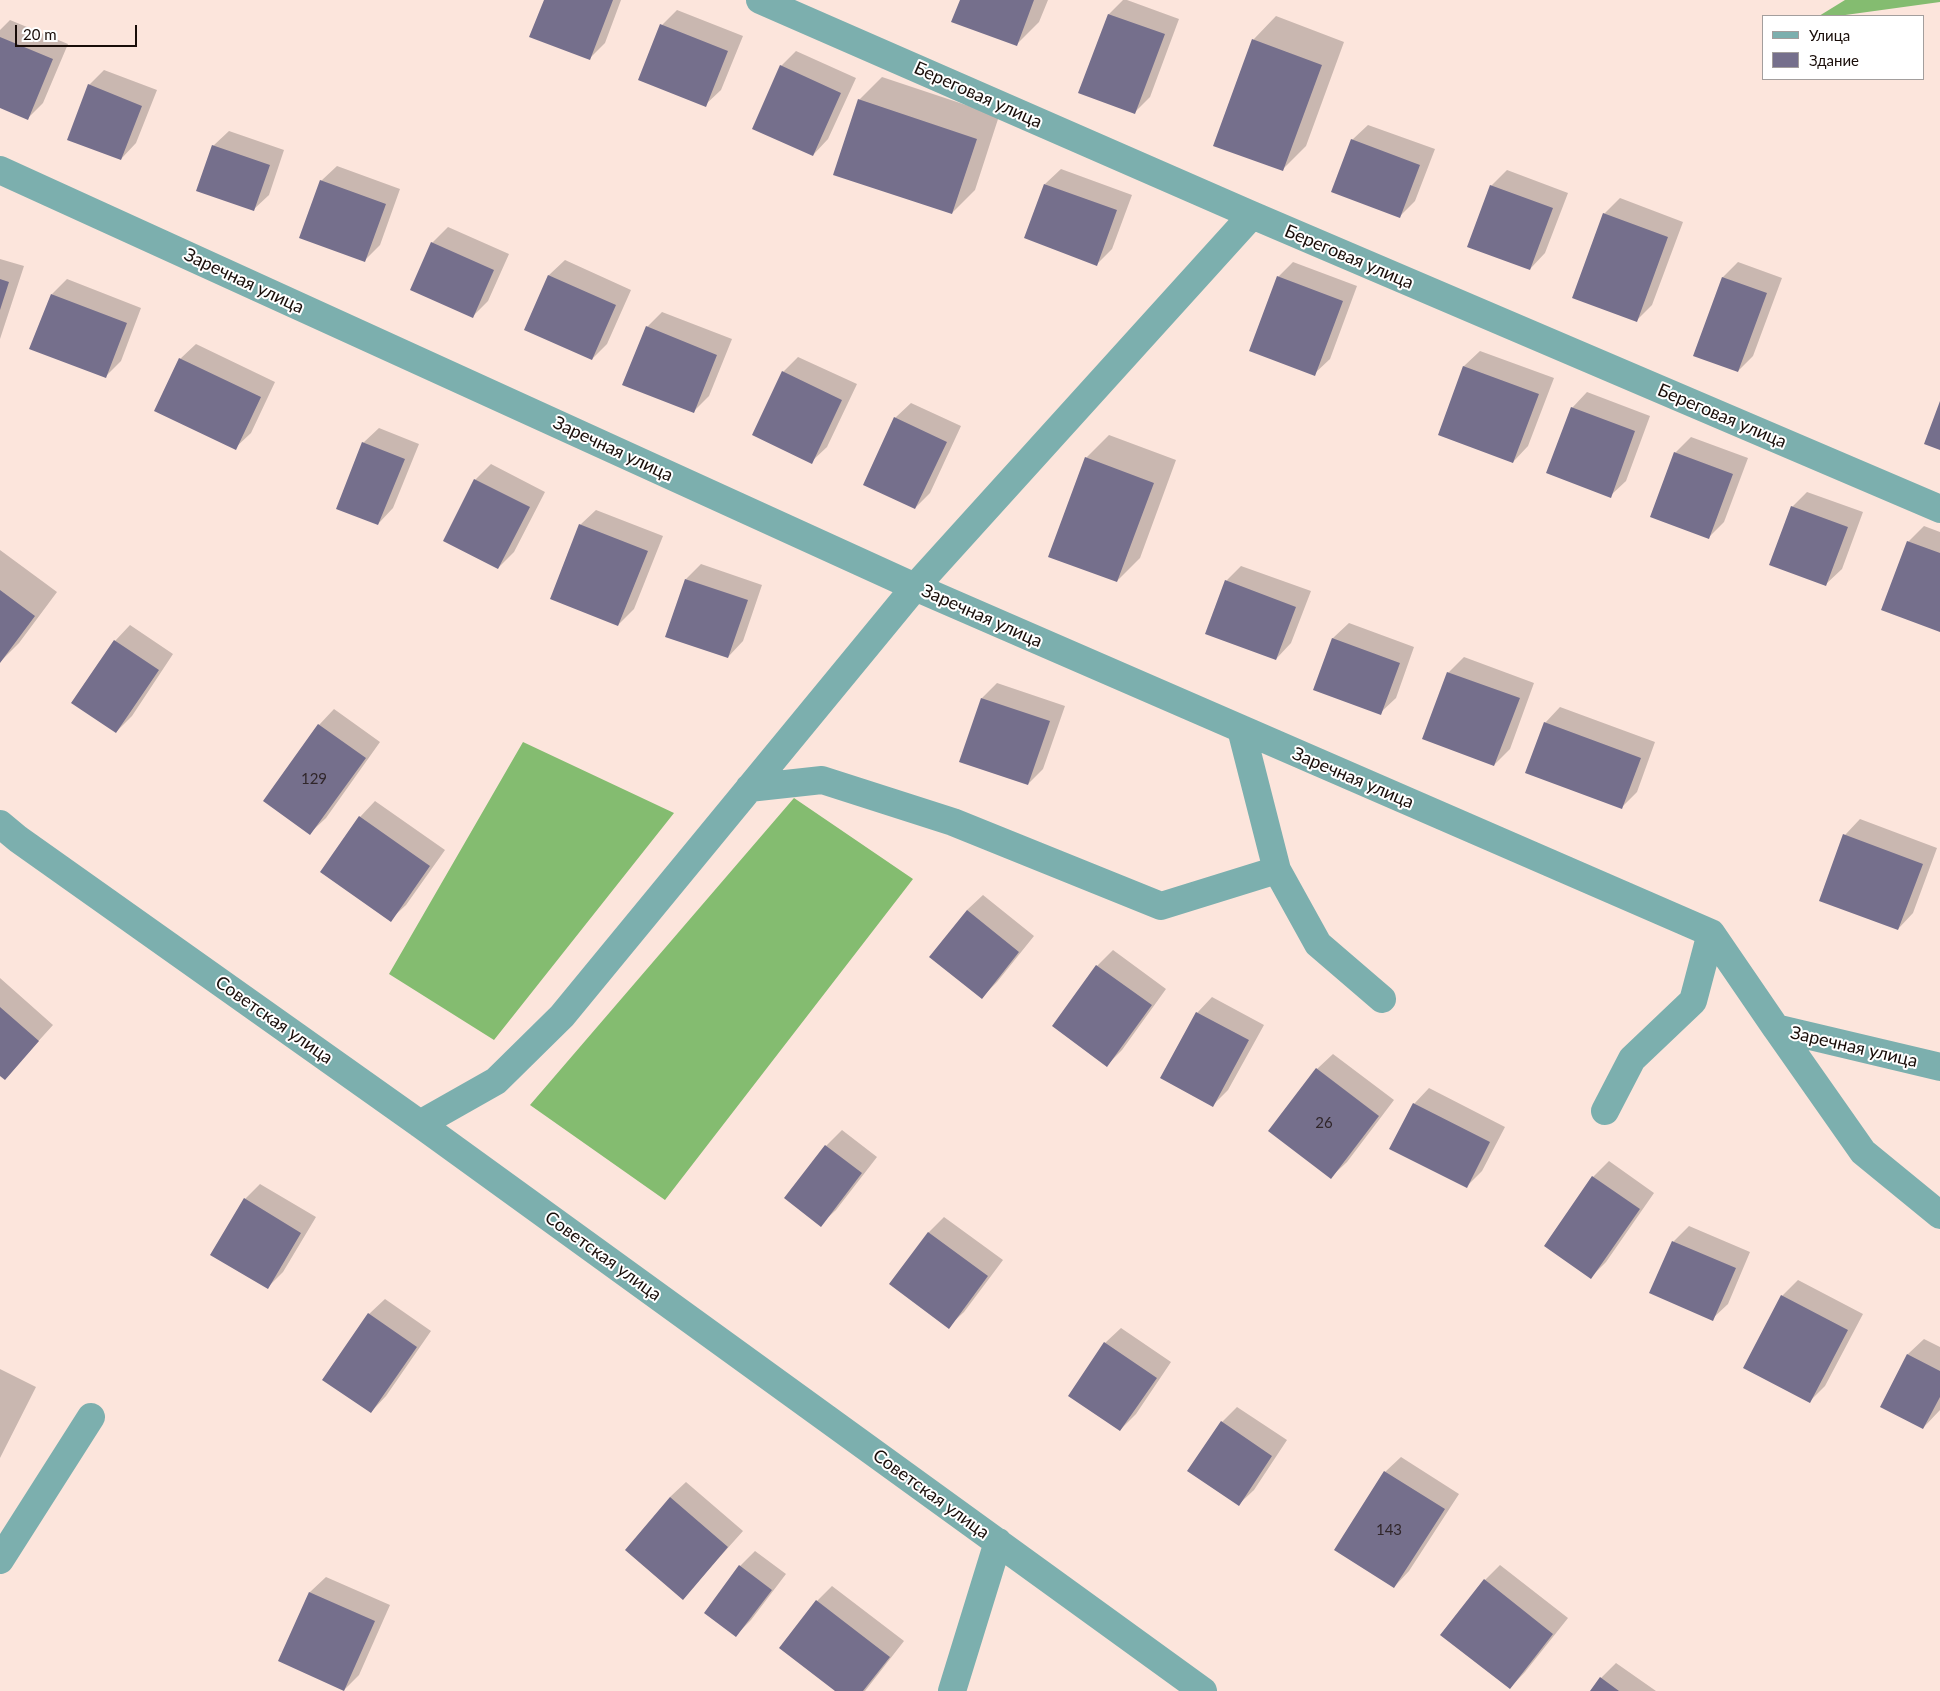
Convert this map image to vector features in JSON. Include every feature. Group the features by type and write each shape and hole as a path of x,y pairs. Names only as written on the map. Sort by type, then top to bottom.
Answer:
{"street":[{"name":"Береговая улица","path":"760,0 1252,215 1940,509"},
{"name":"Заречная улица","path":"0,170 915,587 1711,933 1776,1028 1940,1067"},
{"path":"420,1124 496,1081 562,1016 915,587 1252,215"},
{"path":"1242,729 1277,870 1318,944 1382,999"},
{"path":"750,788 822,780 953,822 1161,906 1277,870"},
{"name":"Советская улица","path":"0,824 18,839 420,1124 1203,1691"},
{"path":"1605,1111 1632,1059 1693,1000 1711,933"},
{"path":"1776,1028 1863,1152 1940,1215"},
{"path":"0,1560 91,1416"},
{"path":"952,1691 998,1542"}],"green space":[{"path":"1845,0 1940,0 1940,2 1845,15 1821,15"},
{"path":"523,742 674,813 494,1040 389,974"},
{"path":"794,798 913,879 665,1200 530,1105"}],"building":[{"path":"544,0 613,0 590,60 529,37"},
{"path":"960,0 1034,0 1017,46 951,22"},
{"path":"1108,14 1165,34 1135,114 1078,93"},
{"path":"660,24 728,51 706,107 638,80"},
{"path":"0,37 53,59 28,120 0,108"},
{"path":"1252,39 1322,65 1283,171 1213,146"},
{"path":"780,65 841,93 813,156 752,129"},
{"path":"88,84 142,106 121,160 67,140"},
{"path":"858,99 977,139 952,214 833,175"},
{"path":"1351,139 1420,165 1400,218 1331,192"},
{"path":"212,145 270,165 254,211 196,191"},
{"path":"320,180 386,204 365,262 299,238"},
{"path":"1044,184 1117,210 1097,266 1024,238"},
{"path":"1490,185 1553,208 1530,270 1467,247"},
{"path":"1603,213 1668,237 1637,322 1572,298"},
{"path":"431,242 494,270 473,318 410,290"},
{"path":"548,275 616,305 592,360 524,330"},
{"path":"1277,276 1343,301 1315,376 1249,351"},
{"path":"1722,277 1767,293 1738,372 1693,356"},
{"path":"0,279 9,282 0,310"},
{"path":"51,294 127,323 106,378 29,349"},
{"path":"646,326 717,355 694,413 622,385"},
{"path":"179,358 261,397 236,450 154,411"},
{"path":"1463,366 1539,394 1513,463 1438,435"},
{"path":"782,371 842,400 812,464 752,435"},
{"path":"1940,401 1940,450 1924,444"},
{"path":"1571,407 1635,431 1611,498 1546,473"},
{"path":"894,417 947,442 915,509 863,485"},
{"path":"362,442 405,459 378,525 336,509"},
{"path":"1674,452 1733,474 1709,539 1650,517"},
{"path":"1085,457 1154,483 1117,582 1048,557"},
{"path":"474,479 530,507 498,569 443,541"},
{"path":"1791,506 1848,527 1826,586 1769,565"},
{"path":"579,524 648,551 618,626 550,599"},
{"path":"1907,541 1940,553 1940,632 1881,610"},
{"path":"685,579 748,600 728,658 665,637"},
{"path":"1225,580 1296,607 1276,660 1205,634"},
{"path":"0,590 35,616 0,663"},
{"path":"1332,638 1400,663 1381,715 1313,690"},
{"path":"114,640 159,670 116,733 71,703"},
{"path":"1447,672 1520,698 1494,766 1422,739"},
{"path":"981,698 1050,721 1028,785 959,762"},
{"path":"1544,722 1641,758 1622,809 1525,773"},
{"path":"318,724 366,758 310,835 263,801"},
{"path":"359,816 430,866 391,922 320,872"},
{"path":"1843,834 1923,864 1898,930 1819,901"},
{"path":"967,910 1019,952 982,999 929,957"},
{"path":"1096,965 1152,1005 1107,1067 1052,1026"},
{"path":"0,1007 39,1041 5,1080 0,1076"},
{"path":"1196,1012 1249,1040 1213,1107 1160,1078"},
{"path":"1316,1068 1379,1116 1331,1179 1268,1131"},
{"path":"1413,1103 1490,1142 1467,1188 1389,1149"},
{"path":"825,1145 862,1173 821,1227 784,1198"},
{"path":"1592,1176 1640,1209 1591,1279 1544,1246"},
{"path":"244,1198 301,1233 268,1289 210,1255"},
{"path":"928,1232 988,1276 949,1329 889,1284"},
{"path":"1672,1241 1736,1268 1713,1321 1649,1293"},
{"path":"1781,1295 1848,1330 1810,1403 1743,1368"},
{"path":"368,1313 417,1347 371,1413 322,1380"},
{"path":"1104,1342 1157,1378 1120,1431 1068,1396"},
{"path":"1907,1354 1940,1371 1940,1397 1923,1429 1880,1407"},
{"path":"1221,1421 1272,1456 1239,1506 1187,1471"},
{"path":"1384,1471 1445,1509 1394,1588 1334,1550"},
{"path":"670,1497 728,1547 683,1600 625,1550"},
{"path":"739,1565 772,1590 736,1637 704,1613"},
{"path":"1484,1579 1553,1634 1510,1689 1440,1635"},
{"path":"309,1592 375,1621 344,1691 278,1661"},
{"path":"816,1600 890,1657 863,1691 835,1691 779,1648"},
{"path":"1600,1677 1619,1691 1590,1691"}]}
